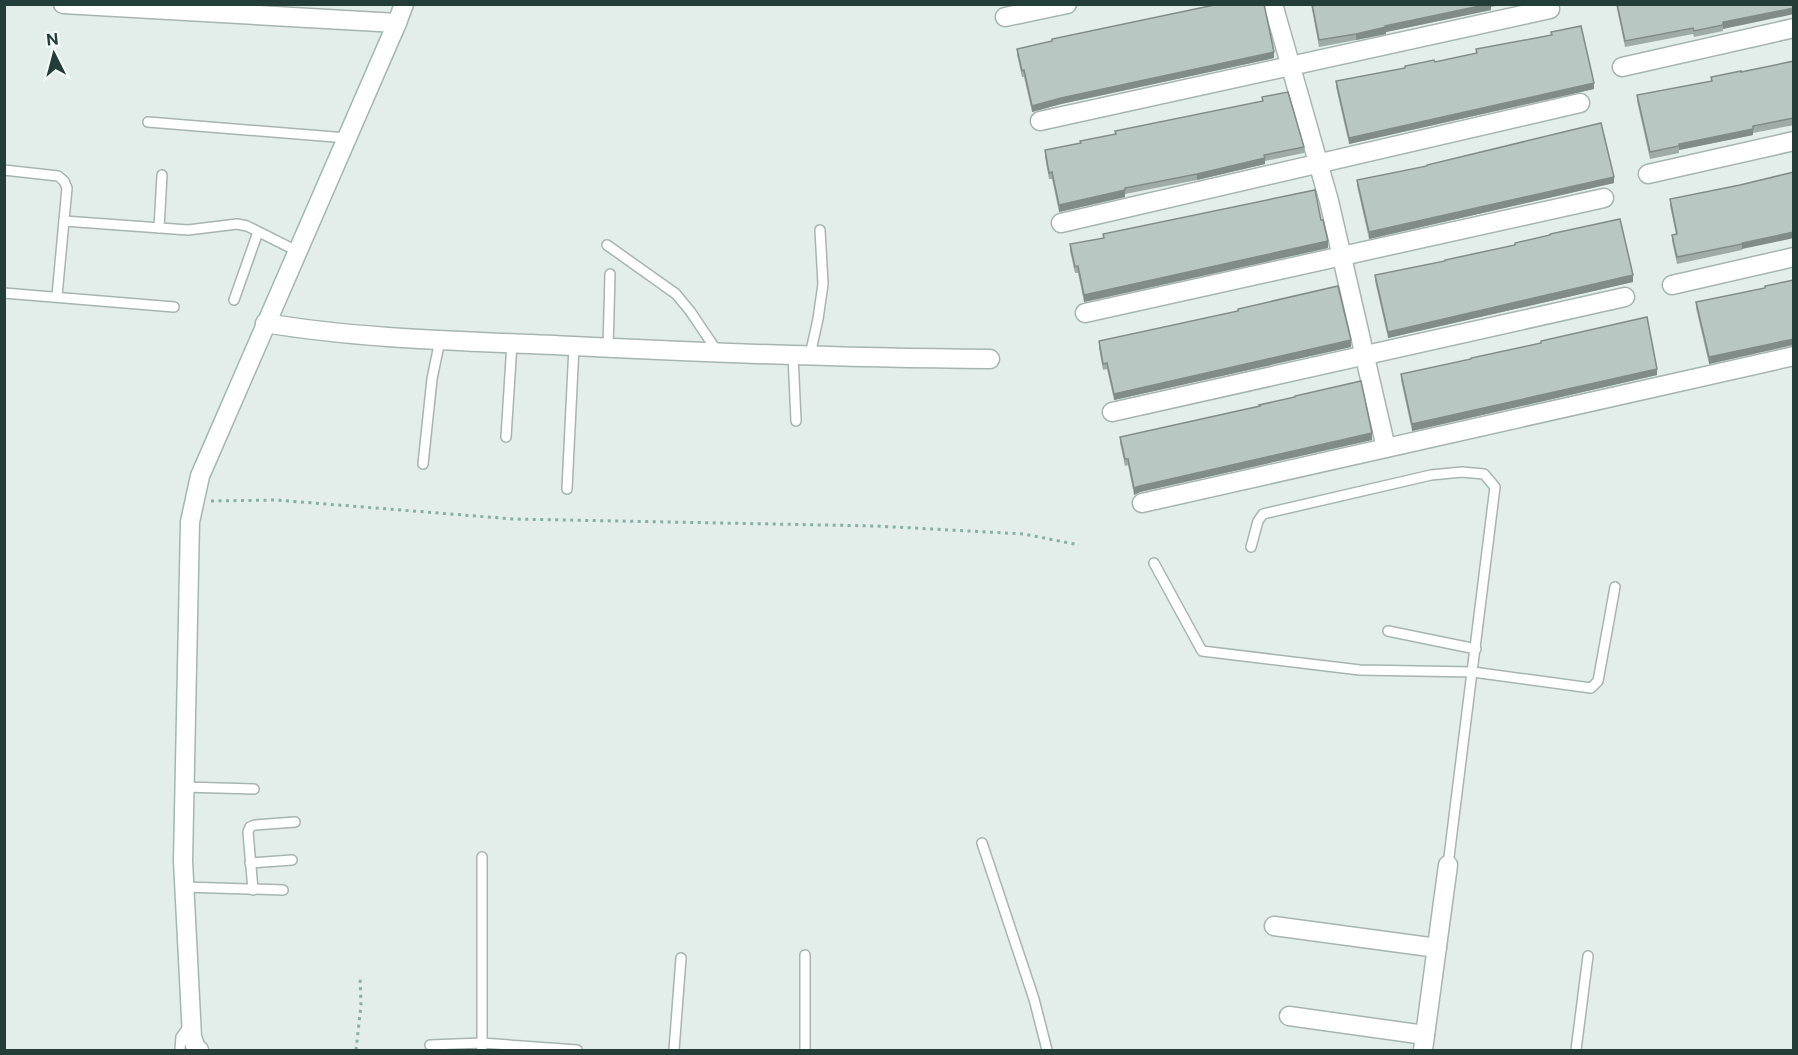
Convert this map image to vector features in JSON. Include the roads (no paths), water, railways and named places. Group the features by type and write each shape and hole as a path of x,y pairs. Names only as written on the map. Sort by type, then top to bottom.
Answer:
{"street":[{"path":"63,4 161,7 397,23"},
{"path":"199,1050 192,1037 184,887 190,522 194,501 200,476 404,4"},
{"path":"1005,17 1067,4"},
{"path":"1273,4 1342,256 1386,448"},
{"path":"1040,121 1550,9"},
{"path":"1623,67 1794,28"},
{"path":"1061,223 1580,103"},
{"path":"1648,174 1794,141"},
{"path":"1085,314 1604,198"},
{"path":"1672,285 1794,257"},
{"path":"1112,412 1625,297"},
{"path":"265,323 355,335 512,344 875,358 990,359"},
{"path":"1142,503 1794,356"},
{"path":"1289,1016 1424,1043 1448,865"},
{"path":"1274,926 1437,948"}],"lane":[{"path":"148,122 346,138"},
{"path":"4,170 58,176 67,188 57,296"},
{"path":"159,228 162,175"},
{"path":"64,221 188,230 203,230 237,224 297,250"},
{"path":"796,421 802,355 823,292 820,230"},
{"path":"234,300 258,232"},
{"path":"607,245 676,294 717,351"},
{"path":"608,348 610,274"},
{"path":"4,292 174,307"},
{"path":"423,464 432,379 440,340"},
{"path":"506,438 512,344"},
{"path":"567,489 574,346"},
{"path":"1251,547 1258,521 1263,514 1431,475 1462,472 1484,474 1495,487 1448,865"},
{"path":"1154,563 1202,651 1360,670 1473,672 1591,688 1598,681 1615,586"},
{"path":"1388,631 1476,649"},
{"path":"184,787 254,789"},
{"path":"253,890 248,832 250,827 296,822"},
{"path":"982,843 1034,999 1047,1050"},
{"path":"482,857 482,1047"},
{"path":"250,863 292,860"},
{"path":"184,887 283,890"},
{"path":"805,956 805,1050"},
{"path":"1576,1050 1588,956"},
{"path":"674,1050 681,958"},
{"path":"180,1050 181,1037 191,1023"},
{"path":"430,1045 577,1050"}]}
